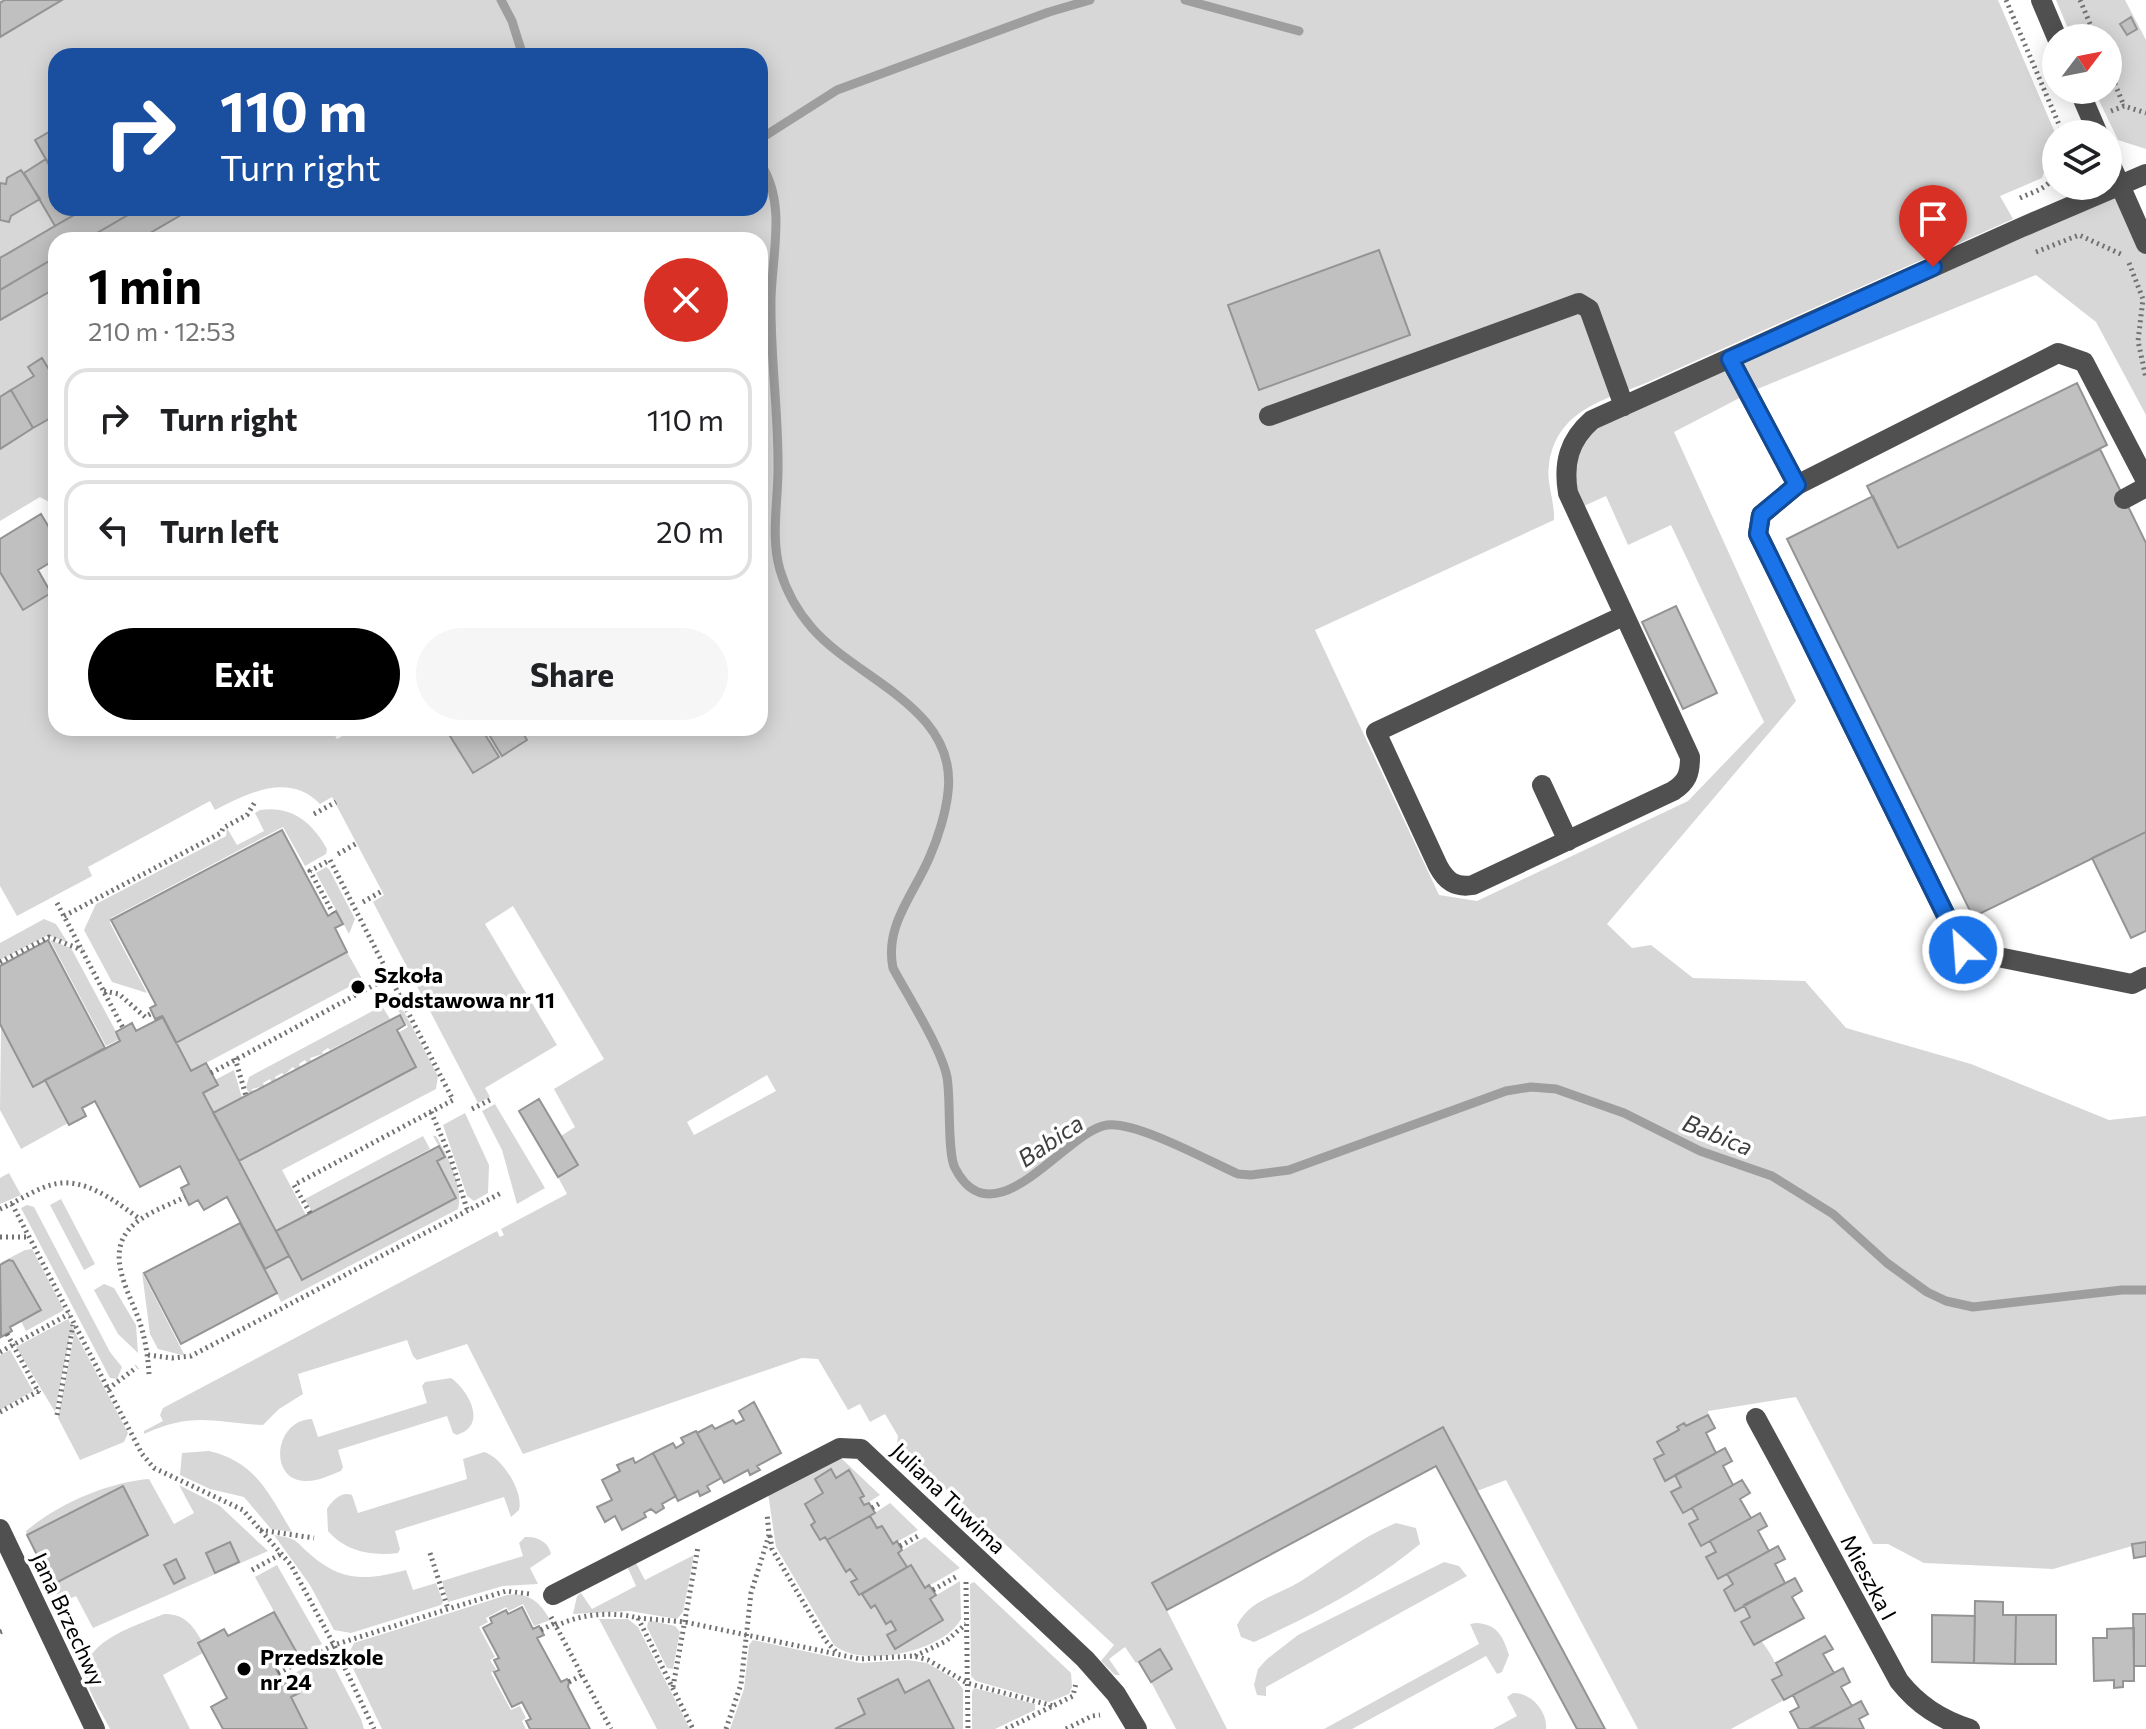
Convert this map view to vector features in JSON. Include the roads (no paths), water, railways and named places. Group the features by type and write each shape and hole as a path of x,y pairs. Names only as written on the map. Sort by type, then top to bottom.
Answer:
{"street":[{"path":"2041,0 2051,24"},
{"path":"2122,184 2146,174"},
{"path":"2122,192 2146,244"},
{"path":"1623,616 1376,732 1438,866 1452,883 1473,885 1568,841 1673,791 1684,784 1690,772 1690,757 1568,493 1566,458 1579,432 1592,420 2085,200"},
{"path":"1269,416 1579,303 1589,309 1624,406"},
{"path":"2146,481 2084,362 2058,353 1797,485 1761,515 1758,534 1963,950 2132,984 2146,977"},
{"path":"1730,359 1797,485"},
{"path":"2124,499 2146,487"},
{"path":"1542,785 1568,841"},
{"name":"Mieszka I","path":"1756,1418 1899,1681 1934,1714 1970,1729"},
{"name":"Juliana Tuwima","path":"547,1601 840,1448 851,1447 868,1454 1085,1659 1116,1694 1137,1729"},
{"name":"Jana Brzechwy","path":"0,1529 95,1729"}],"waterway":[{"name":"Babica","path":"501,0 520,48"},
{"path":"768,134 837,90 1049,12 1090,0"},
{"path":"1185,0 1299,31"},
{"name":"Babica","path":"768,178 776,211 771,319 778,441 777,557 789,593 812,628 831,647 901,698 921,717 937,738 947,763 948,792 941,825 924,870 902,910 891,952 893,968 944,1065 953,1161 971,1188 990,1194 1010,1189 1031,1177 1091,1131 1107,1125 1120,1125 1154,1135 1238,1174 1251,1175 1289,1170 1506,1091 1531,1087 1556,1089 1624,1113 1700,1151 1772,1176 1833,1214 1887,1263 1927,1292 1946,1301 1973,1307 2146,1290"}],"place":[{"name":"Szkoła Podstawowa nr 11","path":"358,987"},
{"name":"Przedszkole nr 24","path":"244,1669"}]}
